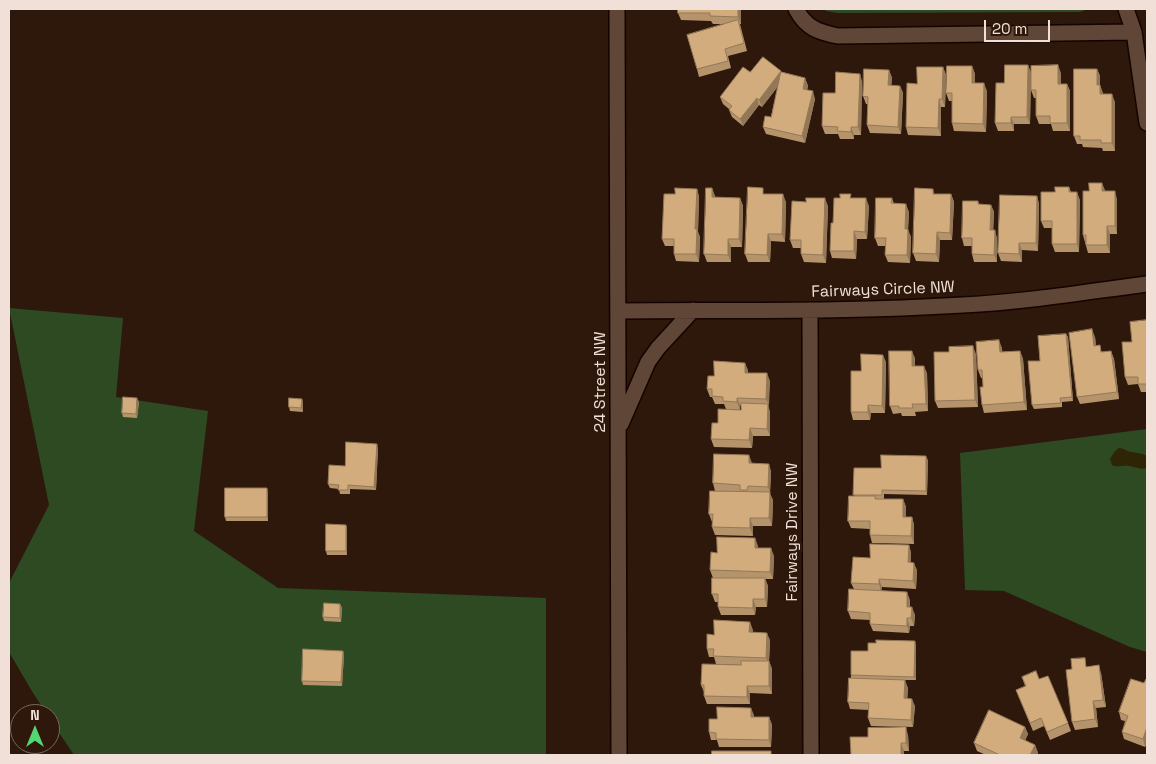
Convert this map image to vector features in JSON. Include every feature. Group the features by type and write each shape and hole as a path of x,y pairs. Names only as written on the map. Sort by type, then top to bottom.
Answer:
{"street":[{"name":"24 Street NW","path":"617,9 619,755"},
{"path":"796,9 810,26 822,33 838,36 1134,32"},
{"path":"1126,9 1134,32 1147,123"},
{"name":"Fairways Circle NW","path":"618,312 810,310 964,305 1041,298 1147,284"},
{"path":"619,430 648,362 658,348 693,310"},
{"name":"Fairways Drive NW","path":"810,310 811,755"}],"green space":[{"path":"824,9 1088,9 1080,12 838,13"},
{"path":"9,308 123,318 116,397 208,411 194,531 278,588 546,598 546,755 74,755 60,734 60,704 40,704 9,652 9,583 49,505"},
{"path":"1147,429 1147,652 1130,647 1004,591 965,590 960,453"}],"sand":[{"path":"1119,448 1147,456 1147,468 1140,469 1112,465 1110,459"}],"building":[{"path":"678,9 738,9 738,17 710,16 710,13 678,13"},
{"path":"738,20 744,43 725,49 728,61 697,69 687,35"},
{"path":"763,57 781,71 759,100 757,98 740,119 729,110 732,106 720,97 743,67 750,72"},
{"path":"1005,65 1028,65 1027,117 1011,117 1011,123 995,123 996,83 1004,83"},
{"path":"1058,65 1058,84 1067,84 1067,123 1050,123 1050,116 1036,116 1036,90 1031,90 1031,66"},
{"path":"947,66 972,66 972,83 984,83 983,124 952,123 952,93 946,93"},
{"path":"917,67 943,67 942,99 939,99 938,128 906,127 907,83 917,84"},
{"path":"864,69 889,70 888,85 900,86 898,127 867,125 868,97 863,96"},
{"path":"1074,69 1097,69 1097,85 1100,85 1100,94 1112,94 1112,143 1101,143 1101,140 1080,140 1080,136 1074,136"},
{"path":"781,72 805,78 803,89 813,91 802,136 763,127 765,116 771,117"},
{"path":"836,72 860,74 858,127 851,127 851,132 837,131 838,127 822,126 823,93 835,93"},
{"path":"1089,183 1102,183 1102,191 1115,191 1115,226 1107,226 1107,245 1086,245 1086,235 1083,235 1083,191 1089,191"},
{"path":"748,187 763,188 763,194 783,194 782,234 768,234 767,255 745,254"},
{"path":"1055,187 1069,187 1069,192 1077,192 1077,244 1052,244 1052,221 1041,221 1041,192 1055,192"},
{"path":"675,188 697,189 696,254 674,254 674,239 662,239 664,194 675,194"},
{"path":"706,188 712,188 712,197 740,198 739,239 728,239 728,255 704,254"},
{"path":"915,188 933,189 933,194 951,194 950,233 937,232 936,254 913,253"},
{"path":"840,194 851,194 850,198 866,198 865,232 854,231 854,251 830,251 834,198 840,198"},
{"path":"1000,195 1037,196 1036,243 1019,243 1019,254 998,253"},
{"path":"806,198 825,198 823,255 801,254 801,240 790,240 792,201 806,202"},
{"path":"876,198 892,198 891,203 906,204 905,229 908,229 907,255 885,255 886,238 875,238"},
{"path":"963,201 978,201 978,204 991,205 990,230 995,230 994,255 972,254 972,238 962,238"},
{"path":"1147,320 1147,384 1138,384 1138,377 1125,377 1122,342 1132,342 1130,322"},
{"path":"1092,329 1094,346 1100,345 1101,352 1111,351 1117,392 1077,397 1069,333"},
{"path":"1066,334 1072,397 1060,398 1061,403 1032,405 1028,361 1040,361 1038,336"},
{"path":"999,340 1000,352 1020,351 1024,402 982,405 980,387 983,387 982,370 978,370 976,342"},
{"path":"973,346 975,400 935,401 934,352 949,352 949,347"},
{"path":"889,351 912,351 912,366 924,366 926,404 912,404 913,408 890,406"},
{"path":"861,354 883,355 882,406 868,405 868,412 851,412 851,371 861,371"},
{"path":"714,361 745,363 745,373 767,373 766,399 737,398 737,402 723,401 723,397 712,396 712,389 707,389 708,376 714,376"},
{"path":"123,397 137,398 136,414 122,413"},
{"path":"289,398 302,399 301,408 289,407"},
{"path":"741,403 768,404 767,429 750,428 749,440 711,439 712,423 718,423 718,409 741,410"},
{"path":"346,442 377,444 374,487 348,485 348,490 338,490 339,485 328,484 329,465 345,466"},
{"path":"714,454 749,455 749,463 769,464 768,487 748,486 747,490 740,490 740,485 713,483"},
{"path":"881,455 926,456 926,491 882,490 882,495 853,495 854,468 881,468"},
{"path":"225,488 267,488 267,517 225,517"},
{"path":"710,491 770,492 769,518 750,518 750,528 712,527 713,514 709,514"},
{"path":"849,496 875,496 875,499 903,499 903,517 912,517 911,536 870,535 870,521 848,521"},
{"path":"326,524 346,525 346,551 326,551"},
{"path":"717,537 755,538 755,548 771,548 770,572 710,570 711,552 717,553"},
{"path":"870,544 909,545 908,562 914,563 913,581 879,579 879,584 851,583 853,557 870,558"},
{"path":"712,578 765,578 765,599 753,599 753,608 718,607 718,594 712,594"},
{"path":"849,589 907,592 907,607 912,607 911,618 907,618 907,626 870,624 870,613 848,611"},
{"path":"324,603 340,604 340,618 323,617"},
{"path":"714,620 750,622 749,632 767,633 766,658 713,656 714,649 707,649 707,634 714,635"},
{"path":"876,640 915,641 914,677 851,675 851,651 868,651 868,643 876,643"},
{"path":"303,649 343,651 341,682 302,681"},
{"path":"1085,658 1086,667 1099,665 1103,700 1093,701 1095,719 1072,722 1066,670 1072,669 1071,659"},
{"path":"741,661 769,661 769,686 747,686 747,697 704,696 704,685 701,685 702,664 741,665"},
{"path":"1036,671 1039,679 1048,676 1068,723 1047,732 1041,718 1030,723 1016,690 1026,686 1022,677"},
{"path":"849,678 905,680 904,698 912,699 911,720 868,718 869,703 848,702"},
{"path":"1131,679 1144,683 1147,680 1147,727 1143,739 1122,732 1128,716 1119,712"},
{"path":"717,707 751,708 751,717 769,717 769,740 716,739 716,733 709,732 709,719 717,719"},
{"path":"989,710 1025,727 1020,738 1035,745 1030,755 1000,755 974,743"},
{"path":"906,727 906,743 901,743 901,755 851,755 850,737 868,737 868,728"},
{"path":"712,751 771,751 771,755 712,755"}]}
